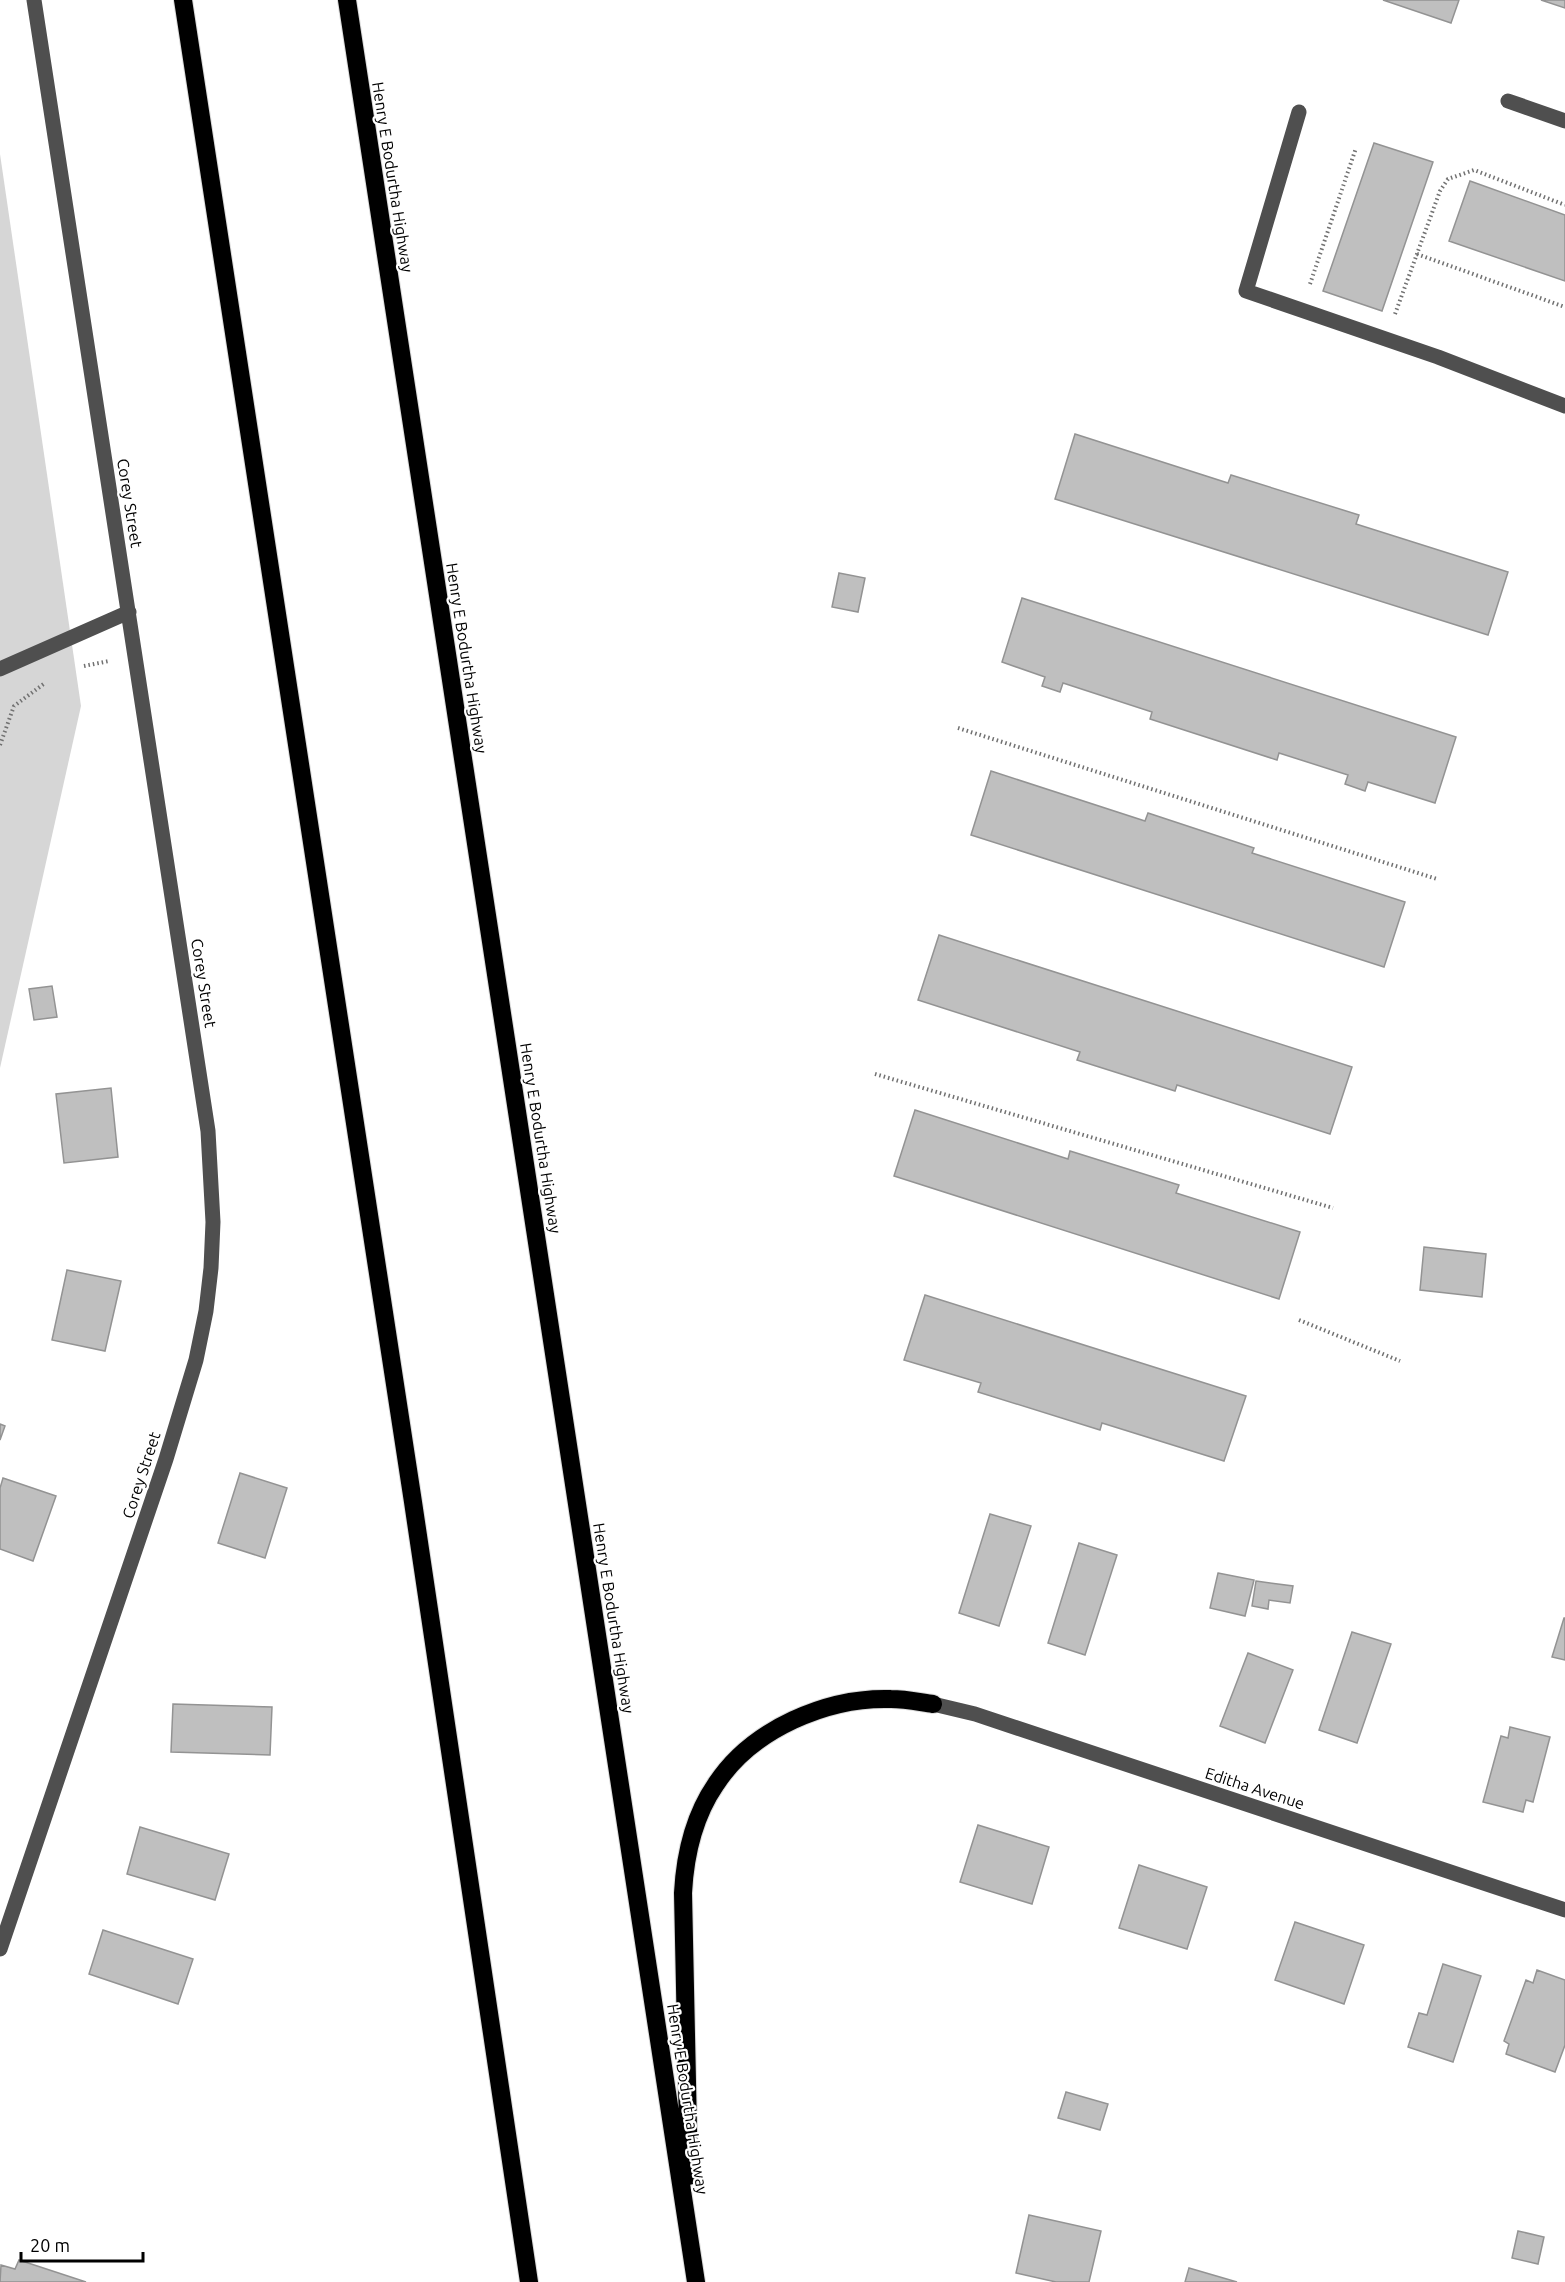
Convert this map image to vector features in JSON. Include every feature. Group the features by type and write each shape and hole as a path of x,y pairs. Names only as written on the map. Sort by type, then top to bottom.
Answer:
{"highway":[{"path":"183,0 415,1513 530,2282"},
{"name":"Henry E Bodurtha Highway","path":"347,0 696,2282"},
{"path":"691,2253 683,1893 688,1850 703,1807 716,1784 749,1748 775,1730 801,1717 827,1707 859,1701 891,1699 933,1704"}],"street":[{"name":"Corey Street","path":"0,1949 166,1459 196,1360 211,1268 212,1200 207,1131 34,0"},
{"path":"1508,101 1565,122"},
{"path":"1299,112 1246,291 1565,406"},
{"path":"0,669 129,612"},
{"name":"Editha Avenue","path":"933,1704 975,1714 1565,1910"}],"path":[{"path":"1301,310 1356,148"},
{"path":"1385,340 1440,191 1448,179 1473,170 1565,205"},
{"path":"1417,254 1565,307"},
{"path":"82,666 136,655"},
{"path":"0,745 14,706 51,678"},
{"path":"958,728 1437,879"},
{"path":"875,1074 1333,1208"},
{"path":"1299,1320 1400,1361"}],"shaded area":[{"path":"0,154 81,706 0,1068"}],"building":[{"path":"1383,0 1459,0 1451,23"},
{"path":"1541,0 1565,0 1565,8"},
{"path":"1374,143 1433,162 1382,311 1323,291"},
{"path":"1470,181 1565,215 1565,281 1449,241"},
{"path":"1075,434 1228,483 1231,475 1359,515 1356,524 1508,572 1488,635 1055,499"},
{"path":"839,573 865,578 858,612 832,607"},
{"path":"1022,598 1456,737 1435,803 1368,782 1365,791 1345,784 1348,775 1279,753 1277,760 1150,719 1152,712 1063,683 1060,692 1042,686 1045,677 1002,662"},
{"path":"991,771 1145,821 1148,813 1254,848 1252,853 1405,902 1384,967 971,835"},
{"path":"939,935 1352,1067 1330,1134 1177,1085 1175,1091 1077,1060 1080,1052 918,1000"},
{"path":"52,986 57,1017 34,1020 29,989"},
{"path":"111,1088 118,1157 64,1163 56,1094"},
{"path":"915,1110 1068,1159 1070,1151 1179,1185 1176,1193 1300,1232 1279,1299 894,1176"},
{"path":"1424,1247 1486,1254 1482,1297 1420,1290"},
{"path":"67,1270 121,1281 105,1351 52,1340"},
{"path":"925,1295 1246,1396 1224,1461 1102,1423 1100,1430 978,1392 981,1383 904,1360"},
{"path":"0,1424 5,1426 0,1440"},
{"path":"240,1473 287,1488 265,1558 218,1543"},
{"path":"3,1478 56,1496 33,1561 0,1549 0,1488"},
{"path":"990,1514 1031,1526 999,1626 959,1613"},
{"path":"1079,1543 1117,1555 1085,1655 1048,1643"},
{"path":"1218,1573 1254,1580 1245,1616 1210,1608"},
{"path":"1256,1581 1293,1586 1290,1603 1269,1600 1268,1609 1252,1606"},
{"path":"1565,1618 1565,1660 1552,1657"},
{"path":"1352,1632 1391,1644 1357,1743 1319,1730"},
{"path":"1248,1653 1293,1670 1265,1743 1220,1726"},
{"path":"173,1704 272,1707 270,1755 171,1752"},
{"path":"1510,1727 1550,1737 1533,1802 1526,1800 1523,1812 1483,1802 1501,1736 1508,1738"},
{"path":"978,1825 1049,1847 1032,1904 960,1882"},
{"path":"140,1827 229,1854 215,1900 127,1874"},
{"path":"1139,1865 1207,1887 1187,1949 1119,1928"},
{"path":"1295,1922 1364,1945 1344,2004 1275,1980"},
{"path":"103,1930 193,1959 178,2004 89,1974"},
{"path":"1443,1964 1481,1976 1453,2062 1408,2047 1419,2013 1427,2015"},
{"path":"1537,1970 1565,1980 1565,2045 1555,2072 1506,2054 1509,2044 1504,2041 1526,1980 1533,1983"},
{"path":"1066,2092 1108,2104 1100,2130 1058,2118"},
{"path":"1029,2215 1101,2231 1089,2282 1056,2282 1016,2273"},
{"path":"1518,2231 1544,2237 1538,2264 1512,2258"},
{"path":"19,2260 86,2282 0,2282 1,2265 15,2269"},
{"path":"1189,2268 1237,2282 1185,2282"}]}
